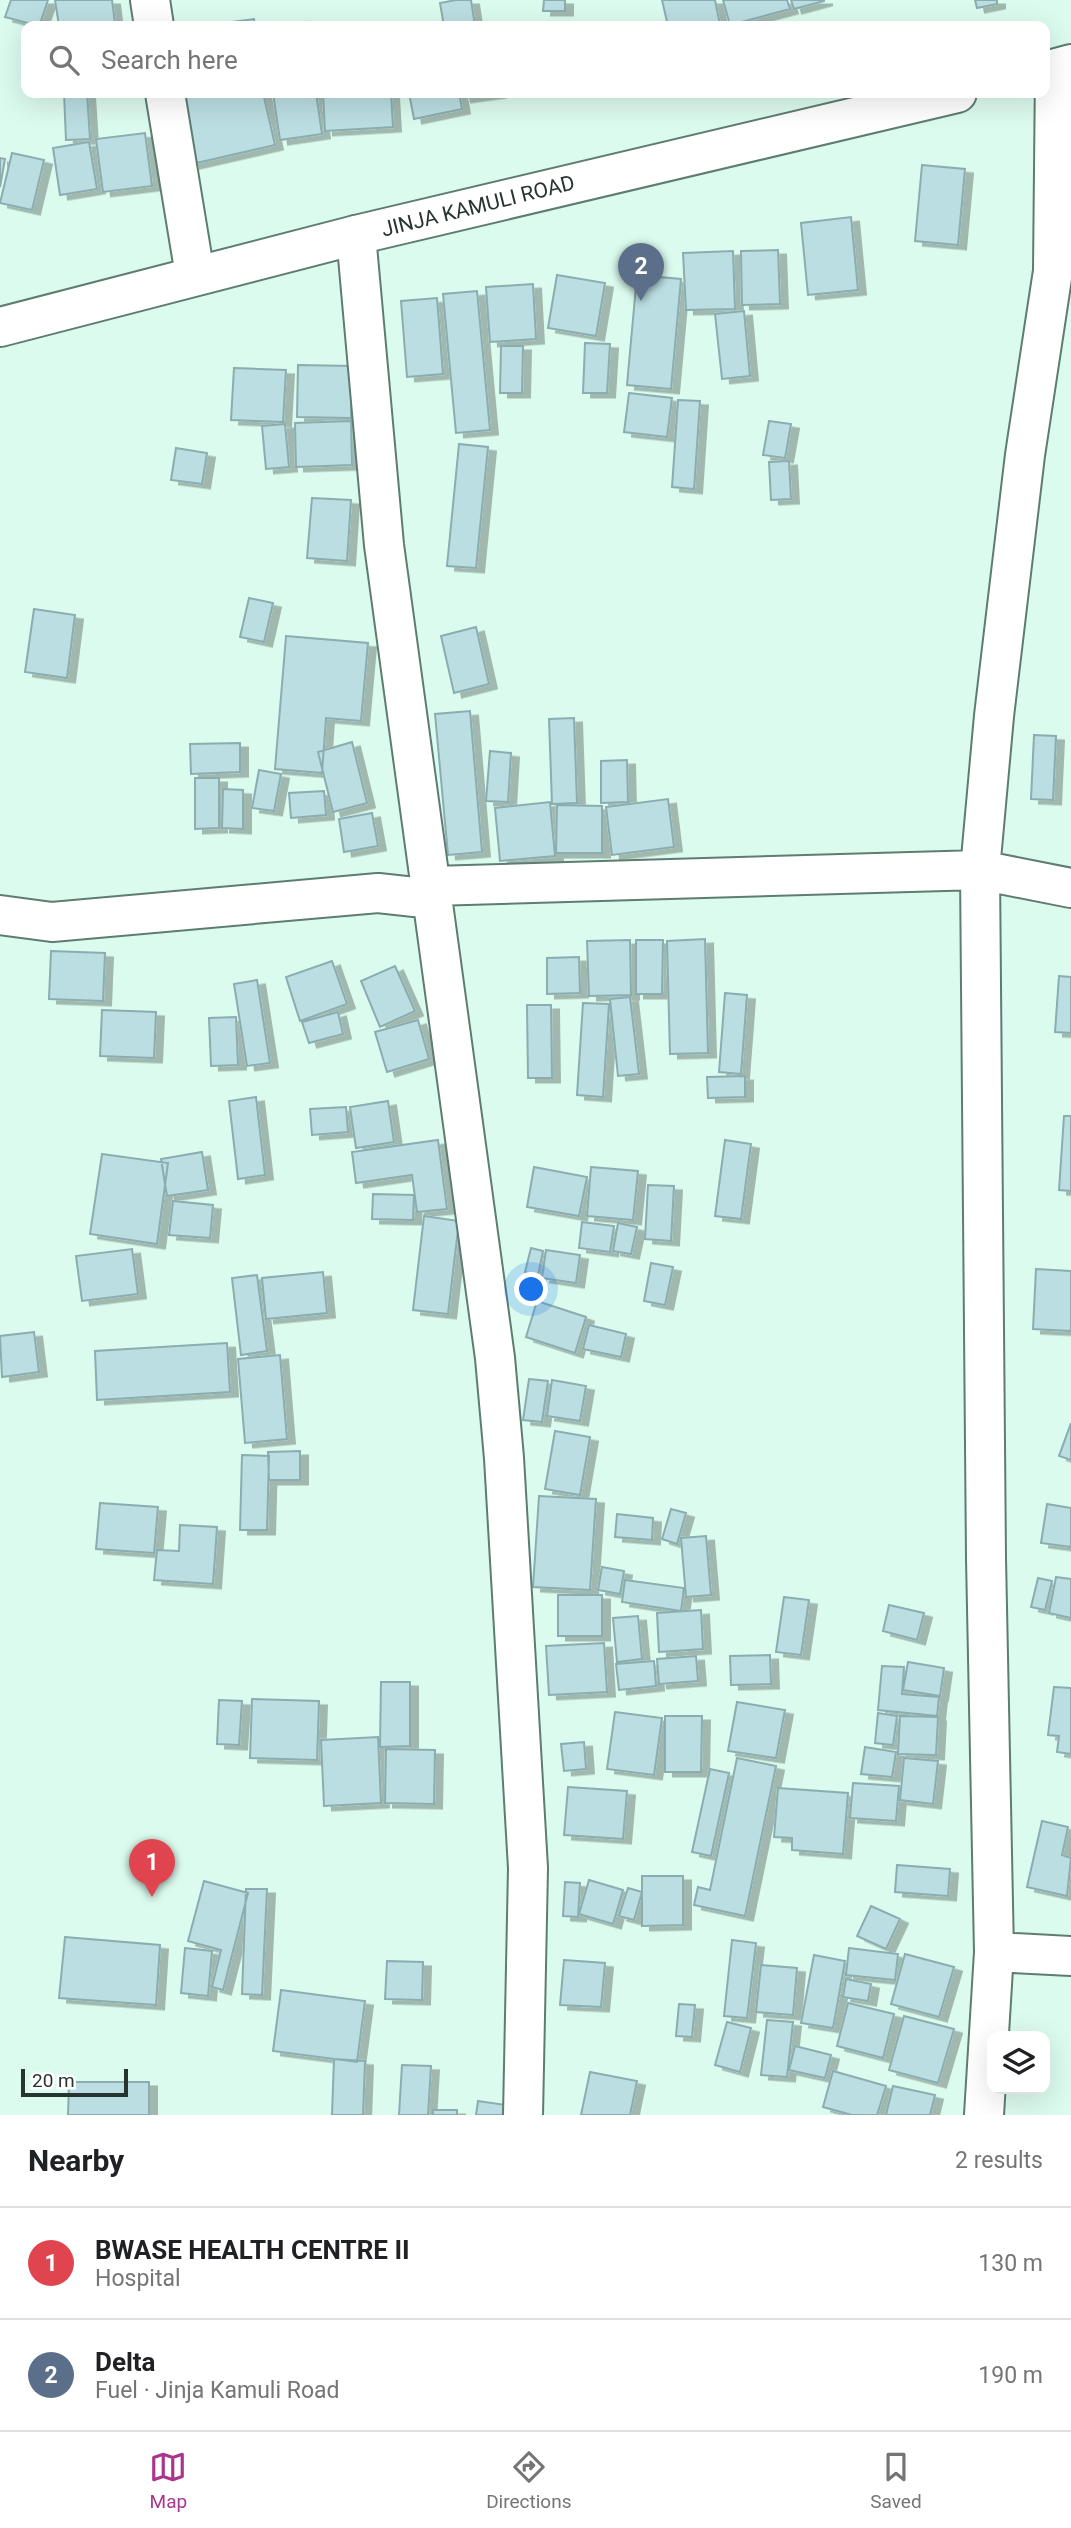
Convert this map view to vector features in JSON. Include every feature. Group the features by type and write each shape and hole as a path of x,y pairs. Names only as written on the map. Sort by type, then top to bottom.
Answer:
{"street":[{"path":"150,0 153,21"},
{"path":"984,2115 994,1952 986,1531 981,870 994,716 1025,455 1053,271 1057,68"},
{"path":"166,98 195,275"},
{"name":"JINJA KAMULI ROAD","path":"0,327 356,235 936,98"},
{"path":"356,235 384,545 495,1358 504,1458 528,1868 523,2115"},
{"path":"0,915 52,922 378,893 981,870 1071,888"},
{"path":"994,1952 1071,1956"}],"building":[{"path":"11,0 48,0 41,21 21,21 5,17"},
{"path":"55,0 112,0 115,21 58,21"},
{"path":"471,0 474,21 443,21 440,3"},
{"path":"544,0 565,0 565,11 543,11"},
{"path":"662,0 715,0 719,21 667,21"},
{"path":"723,0 787,0 790,9 745,21 729,21"},
{"path":"791,0 824,0 824,1 794,9"},
{"path":"975,0 997,0 997,4 977,8"},
{"path":"64,98 87,98 90,139 66,140"},
{"path":"264,98 275,145 192,164 177,99"},
{"path":"274,98 317,98 322,134 280,140"},
{"path":"323,98 391,98 393,127 325,131"},
{"path":"410,98 460,98 462,109 414,119"},
{"path":"145,133 152,186 103,192 96,139"},
{"path":"89,142 97,189 60,195 53,148"},
{"path":"12,153 44,160 32,210 0,203"},
{"path":"0,158 5,159 0,187"},
{"path":"922,165 965,169 958,245 915,241"},
{"path":"851,217 858,290 808,295 801,223"},
{"path":"778,250 780,304 742,305 741,251"},
{"path":"733,251 735,309 686,310 683,253"},
{"path":"557,275 605,283 596,336 548,328"},
{"path":"637,275 681,279 671,389 627,385"},
{"path":"533,284 536,339 490,342 486,287"},
{"path":"477,291 490,430 456,433 443,294"},
{"path":"437,298 443,374 407,377 401,301"},
{"path":"744,311 750,376 722,379 715,314"},
{"path":"585,343 610,344 607,393 583,393"},
{"path":"501,346 523,346 522,393 500,393"},
{"path":"298,365 352,366 351,418 297,417"},
{"path":"234,368 286,370 283,422 231,420"},
{"path":"629,393 672,398 667,437 624,432"},
{"path":"678,400 700,401 694,489 672,487"},
{"path":"351,421 352,465 296,467 295,423"},
{"path":"769,421 791,424 785,458 763,455"},
{"path":"285,424 289,467 266,469 262,426"},
{"path":"459,444 488,447 476,568 447,566"},
{"path":"176,448 207,453 202,484 171,480"},
{"path":"789,461 791,499 771,500 769,462"},
{"path":"312,498 351,500 347,561 307,558"},
{"path":"249,598 273,603 264,642 240,637"},
{"path":"34,609 75,615 67,678 25,672"},
{"path":"476,627 489,684 454,693 441,636"},
{"path":"286,636 368,643 361,721 326,718 322,773 275,769"},
{"path":"470,711 482,852 448,855 435,714"},
{"path":"574,718 577,803 552,804 549,719"},
{"path":"1034,735 1056,736 1053,800 1031,799"},
{"path":"352,742 367,803 333,812 318,752"},
{"path":"240,743 240,772 191,774 190,744"},
{"path":"490,751 511,753 508,802 486,801"},
{"path":"627,760 628,802 601,803 601,761"},
{"path":"259,770 281,774 274,811 252,808"},
{"path":"195,778 219,778 219,828 195,829"},
{"path":"223,789 243,790 243,829 222,828"},
{"path":"324,791 326,815 291,818 289,793"},
{"path":"668,799 674,847 612,855 606,807"},
{"path":"550,802 555,856 500,861 495,808"},
{"path":"557,805 602,806 602,853 556,853"},
{"path":"372,813 378,846 344,852 339,819"},
{"path":"705,939 708,1053 670,1054 667,941"},
{"path":"630,940 631,995 589,996 587,941"},
{"path":"636,940 663,940 662,994 636,994"},
{"path":"51,951 105,953 103,1001 49,999"},
{"path":"579,957 580,993 547,994 547,958"},
{"path":"332,961 347,1004 300,1021 286,977"},
{"path":"395,966 415,1011 380,1027 361,981"},
{"path":"1059,976 1071,977 1071,1033 1055,1032"},
{"path":"257,980 270,1063 247,1066 234,984"},
{"path":"725,993 747,995 741,1074 719,1072"},
{"path":"630,997 639,1074 618,1076 610,999"},
{"path":"583,1003 609,1004 603,1097 577,1095"},
{"path":"527,1005 551,1005 552,1078 528,1078"},
{"path":"102,1010 156,1012 154,1058 100,1056"},
{"path":"338,1012 343,1034 309,1043 302,1022"},
{"path":"236,1017 238,1065 211,1066 209,1018"},
{"path":"418,1020 429,1059 387,1072 375,1032"},
{"path":"745,1076 745,1097 708,1098 707,1077"},
{"path":"256,1097 265,1175 238,1179 229,1101"},
{"path":"388,1101 394,1142 356,1148 350,1107"},
{"path":"346,1107 348,1132 312,1135 310,1109"},
{"path":"1064,1116 1071,1116 1071,1191 1059,1190"},
{"path":"438,1140 447,1209 417,1212 412,1175 356,1183 352,1152"},
{"path":"725,1140 751,1144 741,1219 715,1216"},
{"path":"202,1152 208,1190 167,1196 161,1159"},
{"path":"102,1154 168,1163 157,1244 90,1234"},
{"path":"534,1167 587,1177 579,1216 527,1207"},
{"path":"591,1167 638,1171 633,1220 587,1216"},
{"path":"648,1185 674,1186 671,1241 645,1239"},
{"path":"373,1194 414,1195 413,1220 372,1219"},
{"path":"173,1201 213,1205 210,1238 169,1235"},
{"path":"424,1216 459,1221 448,1314 413,1310"},
{"path":"582,1222 614,1226 610,1252 579,1248"},
{"path":"618,1223 637,1227 631,1254 613,1251"},
{"path":"531,1248 543,1251 538,1275 525,1272"},
{"path":"132,1249 138,1294 82,1301 76,1256"},
{"path":"546,1250 580,1255 576,1283 542,1278"},
{"path":"651,1263 673,1267 665,1305 644,1301"},
{"path":"1036,1269 1071,1271 1071,1331 1033,1329"},
{"path":"323,1272 327,1313 266,1319 262,1278"},
{"path":"257,1275 267,1351 241,1355 232,1278"},
{"path":"537,1301 586,1317 575,1353 526,1337"},
{"path":"589,1325 626,1334 621,1357 583,1349"},
{"path":"34,1332 39,1372 2,1377 0,1336"},
{"path":"227,1343 230,1392 97,1400 95,1351"},
{"path":"280,1355 287,1439 245,1443 238,1359"},
{"path":"529,1379 548,1381 542,1422 523,1420"},
{"path":"552,1380 586,1386 580,1421 547,1416"},
{"path":"1071,1423 1071,1460 1059,1456"},
{"path":"555,1431 590,1437 580,1495 545,1489"},
{"path":"300,1451 300,1480 269,1480 268,1452"},
{"path":"242,1455 269,1456 267,1530 240,1530"},
{"path":"539,1496 596,1499 590,1590 533,1587"},
{"path":"100,1503 158,1507 154,1553 96,1549"},
{"path":"1047,1504 1071,1508 1071,1547 1041,1543"},
{"path":"671,1509 686,1513 677,1544 662,1539"},
{"path":"617,1514 653,1518 652,1540 615,1537"},
{"path":"180,1525 217,1527 213,1584 154,1580 157,1550 179,1551"},
{"path":"706,1536 711,1595 686,1597 681,1538"},
{"path":"602,1567 624,1571 620,1594 598,1590"},
{"path":"1056,1577 1071,1579 1071,1618 1049,1613"},
{"path":"1038,1578 1052,1581 1045,1610 1031,1607"},
{"path":"625,1580 684,1588 681,1611 622,1602"},
{"path":"558,1595 602,1595 602,1636 558,1636"},
{"path":"784,1597 809,1600 801,1655 776,1652"},
{"path":"889,1605 924,1613 917,1640 883,1631"},
{"path":"701,1610 703,1649 659,1652 657,1613"},
{"path":"638,1616 642,1659 617,1662 613,1618"},
{"path":"604,1643 607,1692 549,1695 546,1646"},
{"path":"770,1655 771,1684 731,1685 730,1656"},
{"path":"696,1656 698,1681 659,1684 657,1659"},
{"path":"654,1661 656,1686 619,1690 616,1664"},
{"path":"908,1662 944,1668 940,1696 903,1690"},
{"path":"882,1666 904,1667 902,1694 939,1697 937,1716 878,1710"},
{"path":"381,1682 410,1682 410,1746 380,1747"},
{"path":"1054,1687 1071,1688 1071,1754 1057,1752 1059,1736 1048,1735"},
{"path":"252,1699 319,1701 317,1760 250,1758"},
{"path":"219,1700 242,1701 239,1745 217,1744"},
{"path":"737,1702 785,1710 776,1758 728,1751"},
{"path":"615,1712 662,1718 654,1775 607,1769"},
{"path":"878,1713 897,1716 893,1745 875,1743"},
{"path":"665,1716 702,1716 701,1772 665,1772"},
{"path":"900,1716 938,1717 936,1755 898,1754"},
{"path":"378,1737 381,1803 324,1806 321,1740"},
{"path":"584,1742 586,1769 564,1771 561,1744"},
{"path":"865,1747 896,1752 892,1777 861,1774"},
{"path":"386,1749 435,1750 434,1804 385,1803"},
{"path":"737,1758 776,1766 745,1916 694,1905 698,1887 710,1890"},
{"path":"904,1758 938,1761 933,1804 900,1800"},
{"path":"710,1769 729,1773 711,1856 692,1852"},
{"path":"853,1783 899,1786 896,1821 850,1818"},
{"path":"568,1787 627,1791 623,1839 564,1835"},
{"path":"778,1788 848,1793 843,1854 792,1850 792,1838 774,1837"},
{"path":"1042,1821 1068,1827 1062,1855 1071,1858 1067,1896 1027,1887"},
{"path":"897,1865 950,1869 948,1896 895,1892"},
{"path":"642,1876 683,1876 683,1925 642,1926"},
{"path":"589,1880 623,1890 613,1924 579,1914"},
{"path":"204,1881 248,1893 223,1990 212,1987 221,1950 188,1941"},
{"path":"565,1882 580,1883 578,1917 563,1916"},
{"path":"628,1888 642,1892 634,1920 619,1916"},
{"path":"246,1889 267,1889 262,1995 242,1994"},
{"path":"871,1906 900,1919 886,1949 857,1936"},
{"path":"65,1937 160,1945 156,2005 59,1998"},
{"path":"732,1940 756,1943 747,2018 724,2016"},
{"path":"185,1948 212,1951 208,1996 181,1993"},
{"path":"849,1948 898,1954 895,1980 846,1975"},
{"path":"905,1954 954,1967 939,2017 891,2004"},
{"path":"814,1955 845,1961 833,2028 801,2023"},
{"path":"564,1960 605,1963 601,2007 560,2005"},
{"path":"387,1961 423,1962 422,2000 385,1999"},
{"path":"761,1965 797,1968 793,2015 756,2012"},
{"path":"846,1979 871,1984 868,2001 843,1997"},
{"path":"281,1990 365,2001 357,2062 273,2051"},
{"path":"848,2003 894,2014 883,2058 837,2046"},
{"path":"679,2004 695,2005 692,2037 676,2036"},
{"path":"904,2016 954,2029 938,2083 889,2070"},
{"path":"767,2020 793,2022 787,2077 761,2075"},
{"path":"727,2022 751,2028 740,2072 715,2065"},
{"path":"795,2046 831,2055 825,2078 789,2070"},
{"path":"334,2059 365,2061 363,2115 332,2115"},
{"path":"402,2065 431,2066 428,2115 399,2115"},
{"path":"833,2071 886,2086 877,2115 852,2115 823,2107"},
{"path":"590,2072 637,2081 630,2115 581,2115"},
{"path":"69,2082 149,2082 149,2115 68,2115"},
{"path":"893,2086 935,2095 930,2115 886,2115"},
{"path":"478,2101 506,2105 505,2115 476,2115"},
{"path":"433,2110 457,2110 457,2115 433,2115"}],"place":[{"name":"Delta","path":"641,301"},
{"name":"BWASE HEALTH CENTRE II","path":"152,1897"}]}
